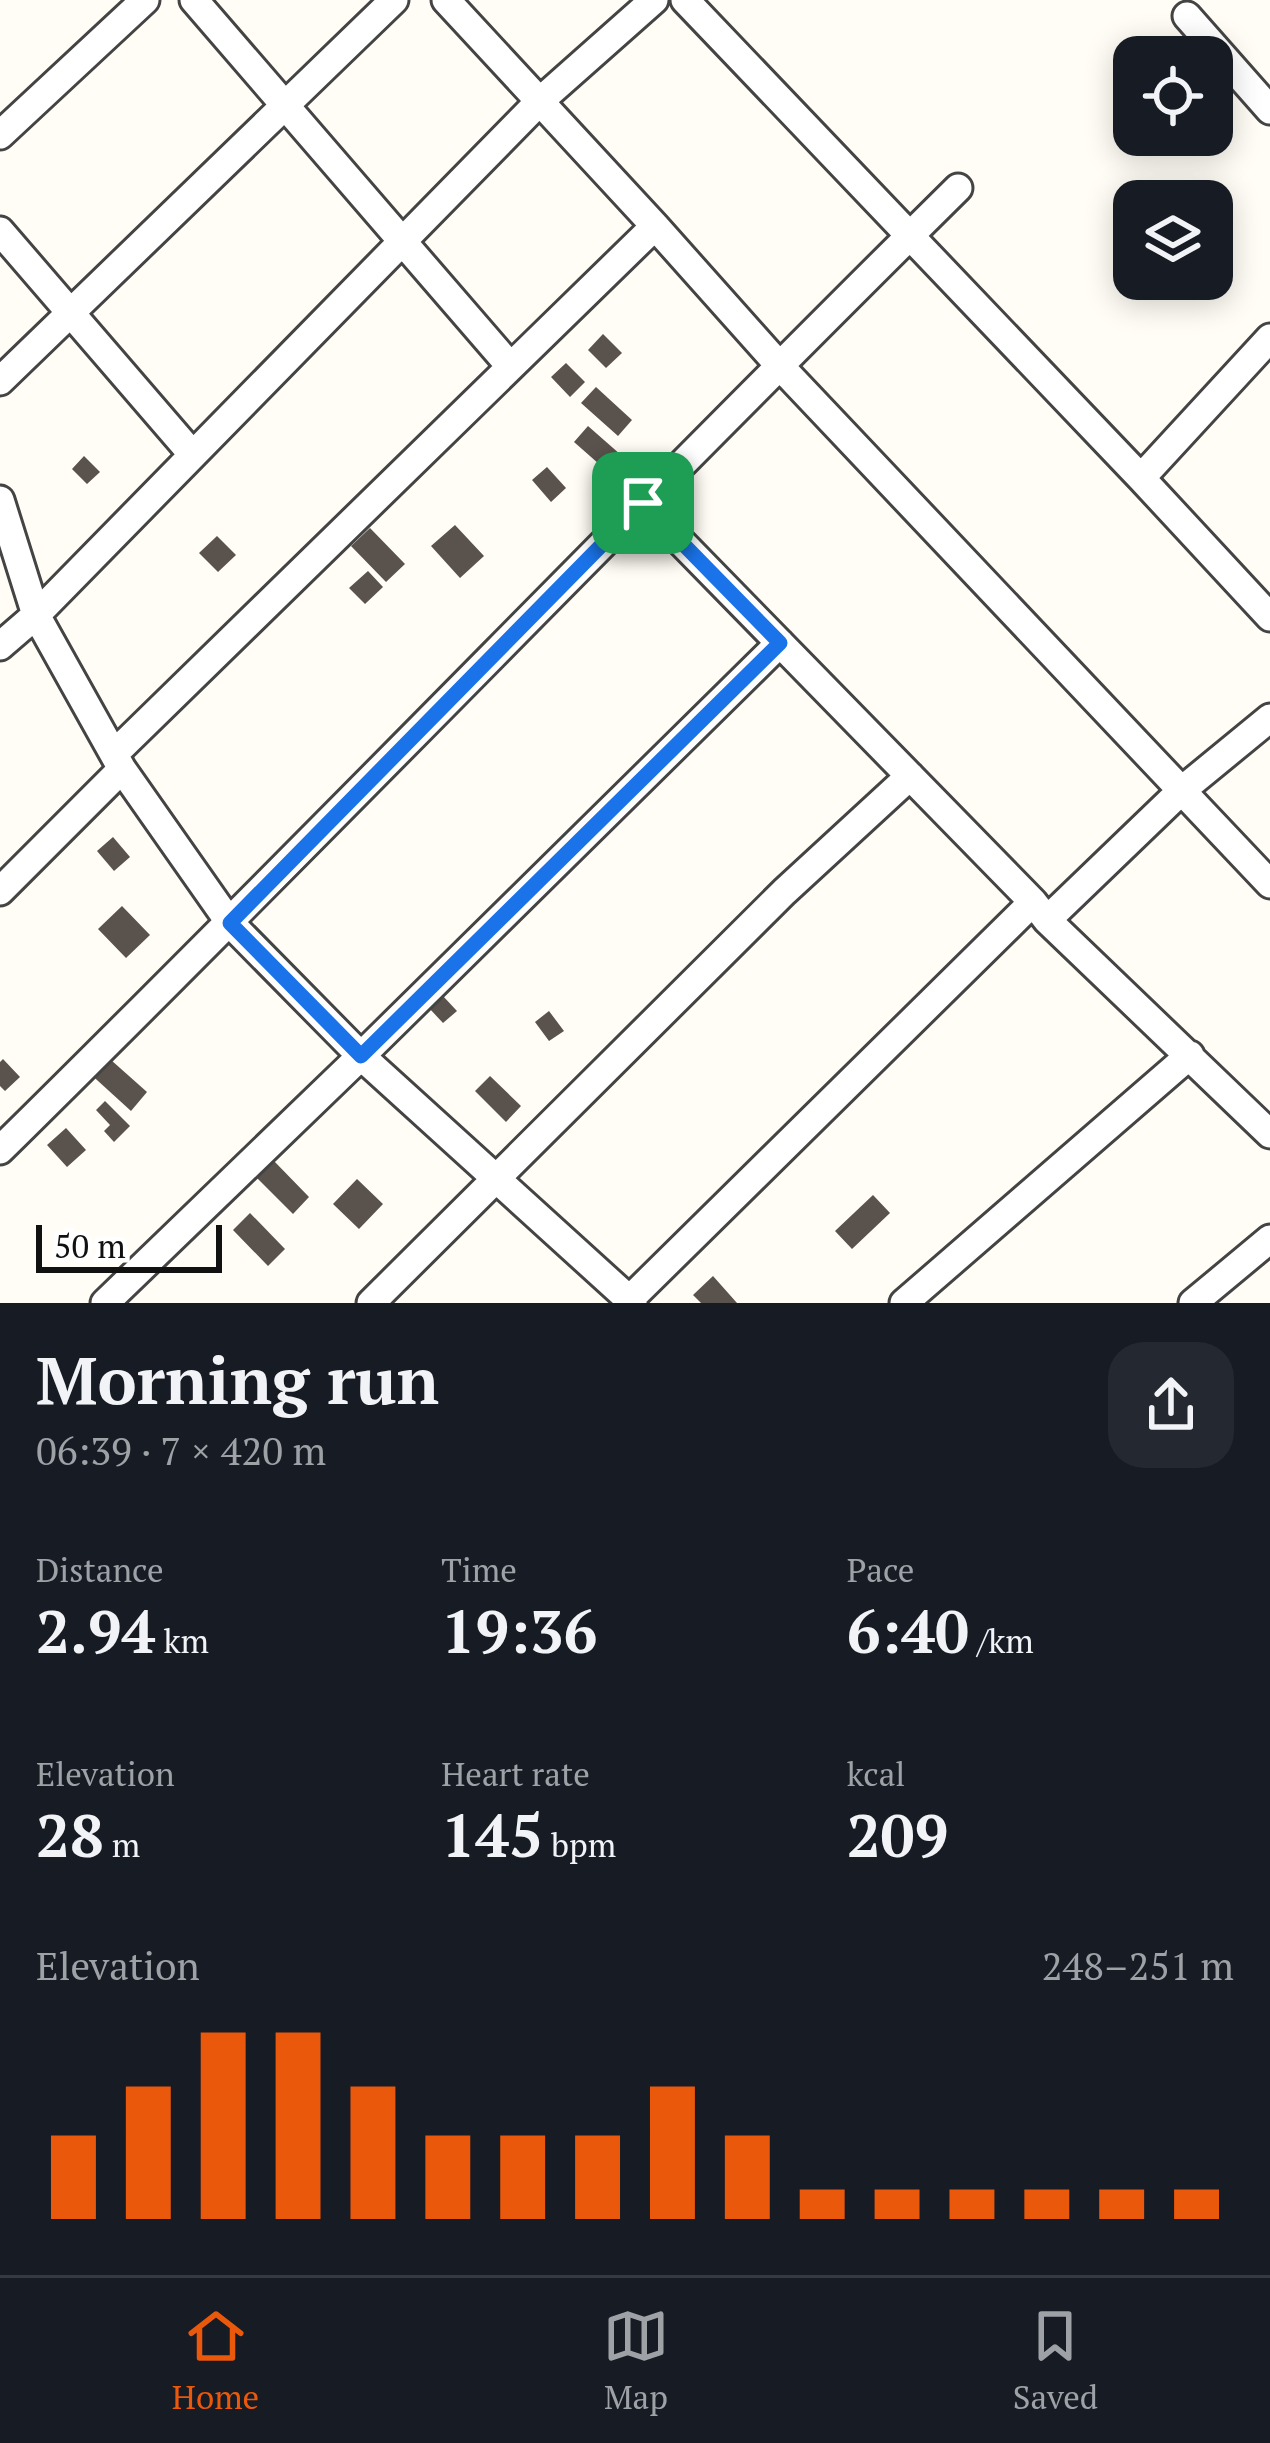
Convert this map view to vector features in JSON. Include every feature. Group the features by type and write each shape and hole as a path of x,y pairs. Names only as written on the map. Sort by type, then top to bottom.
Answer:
{"street":[{"path":"0,135 145,0"},
{"path":"194,0 510,366"},
{"path":"0,381 394,0"},
{"path":"446,0 778,364 1270,884"},
{"path":"0,646 36,615 540,101 654,0"},
{"path":"685,0 1267,608"},
{"path":"1187,16 1270,110"},
{"path":"0,1150 958,188"},
{"path":"0,891 118,761 655,226"},
{"path":"0,232 193,455"},
{"path":"1141,478 1270,338"},
{"path":"0,500 36,615 118,761 230,923 361,1056 629,1302 1040,911 1270,718"},
{"path":"643,503 1040,911 1270,1134"},
{"path":"105,1303 780,643"},
{"path":"371,1303 784,892 910,776"},
{"path":"904,1303 1190,1054"},
{"path":"1193,1303 1270,1239"}],"building":[{"path":"603,334 622,353 606,368 588,350"},
{"path":"566,363 585,382 570,397 551,377"},
{"path":"596,387 632,420 618,436 581,403"},
{"path":"588,426 621,455 607,471 574,442"},
{"path":"84,456 100,472 87,484 72,469"},
{"path":"547,467 566,488 551,502 532,480"},
{"path":"455,525 484,556 460,578 431,546"},
{"path":"370,528 405,564 386,582 351,546"},
{"path":"217,536 236,555 218,572 199,553"},
{"path":"368,571 383,587 365,604 349,588"},
{"path":"113,837 130,857 114,871 97,851"},
{"path":"122,906 150,935 126,958 98,929"},
{"path":"442,995 457,1011 443,1023 429,1008"},
{"path":"549,1011 564,1031 549,1041 535,1022"},
{"path":"102,1052 147,1092 131,1111 86,1070"},
{"path":"3,1059 20,1077 5,1091 0,1086"},
{"path":"490,1076 521,1106 506,1122 475,1091"},
{"path":"105,1101 130,1126 114,1142 104,1131 110,1125 96,1110"},
{"path":"66,1128 86,1150 67,1167 47,1145"},
{"path":"274,1161 309,1197 293,1214 257,1178"},
{"path":"357,1179 383,1204 359,1229 333,1204"},
{"path":"873,1195 890,1213 852,1249 835,1231"},
{"path":"250,1213 285,1249 268,1266 233,1230"},
{"path":"713,1276 737,1303 701,1303 693,1295"}],"route":[{"path":"643,503 780,643 361,1056 230,923 643,503"}]}
